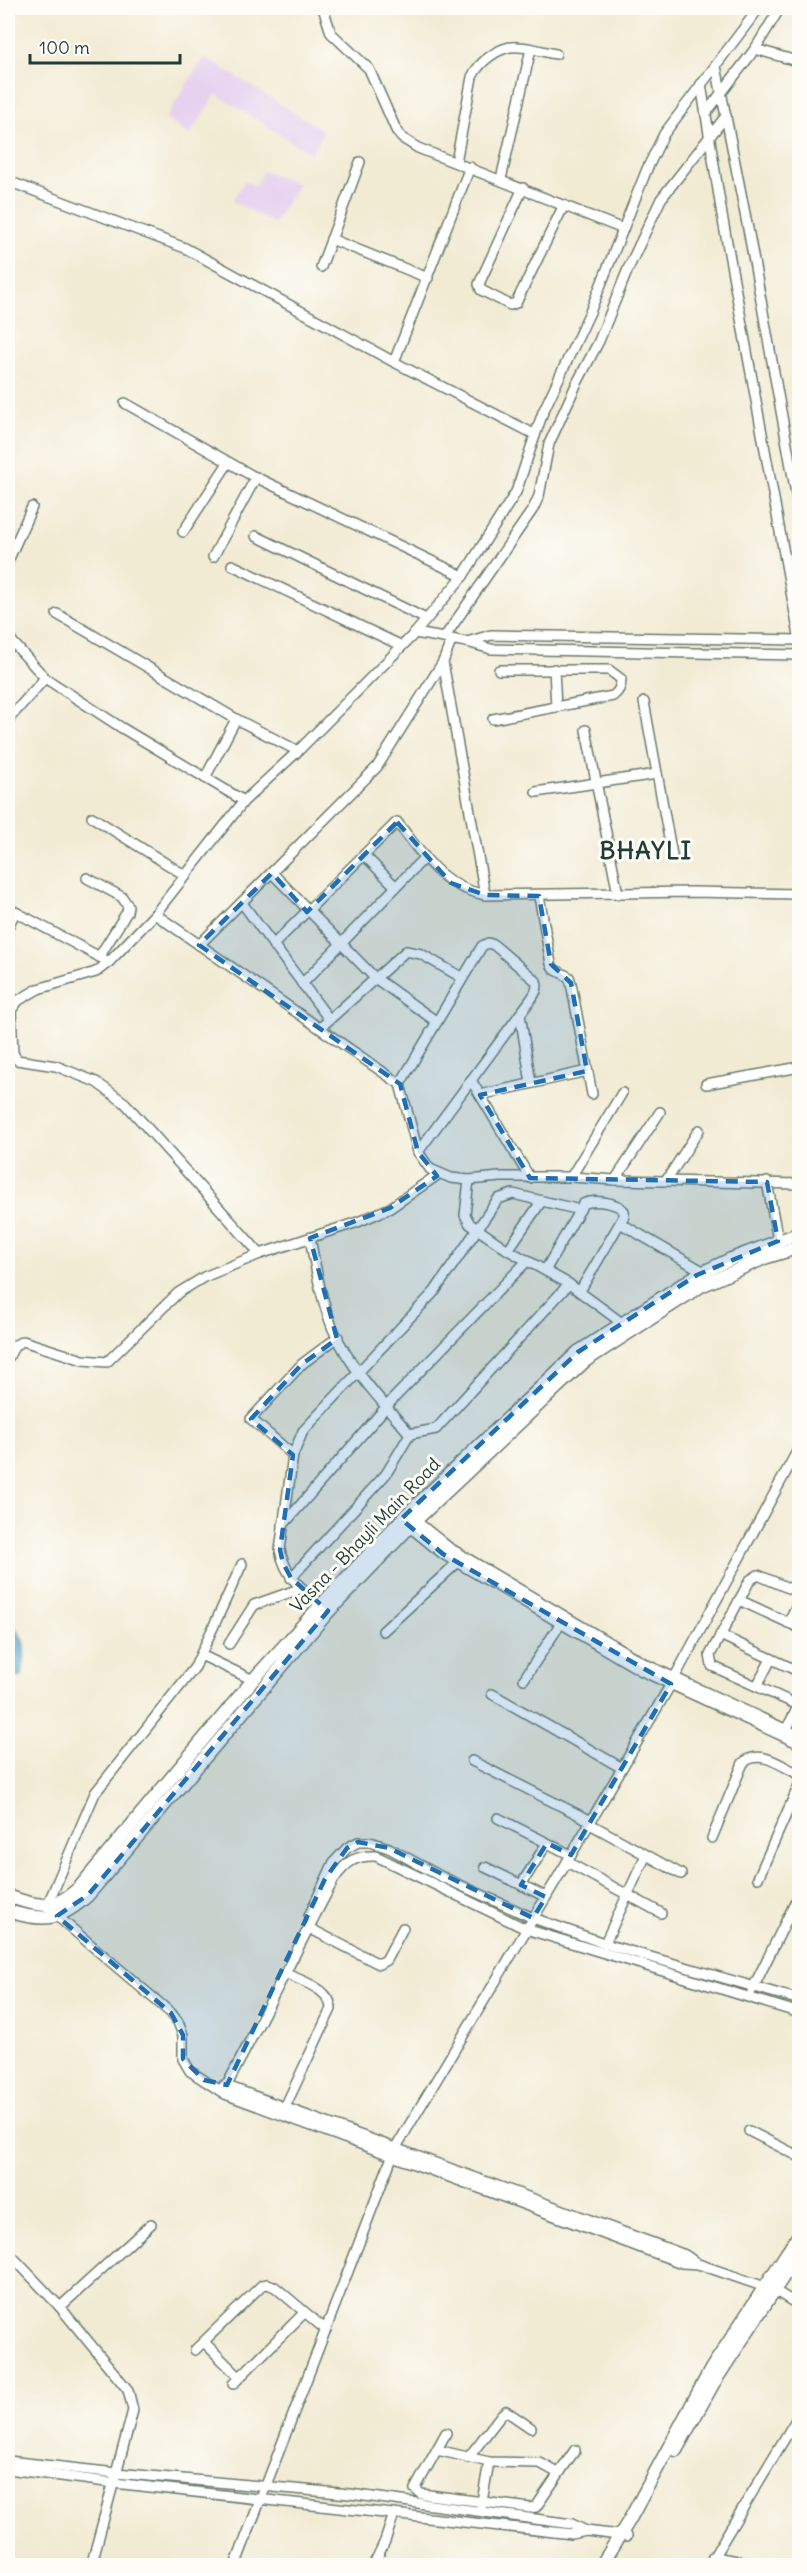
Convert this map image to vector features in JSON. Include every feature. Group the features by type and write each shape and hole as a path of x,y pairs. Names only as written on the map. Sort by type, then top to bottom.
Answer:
{"main road":[{"name":"Vasna - Bhayli Main Road","path":"47,1906 68,1899 80,1888 254,1680 408,1520 578,1352 704,1272 731,1259 800,1233"},
{"name":"Vasna - Bhayli Main Road","path":"408,1520 585,1361 701,1286 749,1265 800,1247"},
{"name":"Vasna - Bhayli Main Road","path":"57,1916 74,1908 88,1895 325,1608"},
{"path":"8,1896 28,1903 47,1906"},
{"path":"8,1914 31,1918 57,1916"},
{"path":"770,2288 800,2233"},
{"path":"610,2565 711,2369 800,2250"},
{"path":"601,2565 624,2536"}],"street":[{"path":"104,959 155,914 244,801 298,751 415,633 463,576 512,500 534,434 590,312 647,169 664,134 716,69 759,8"},
{"path":"706,112 720,88 755,49 780,8"},
{"path":"321,9 331,33 369,69 392,122 402,138 418,148 623,229"},
{"path":"456,162 472,77 476,68 491,56 517,46 556,54"},
{"path":"501,179 531,49"},
{"path":"755,49 800,62"},
{"path":"716,69 800,516"},
{"path":"467,642 490,635 799,640 722,215 702,86"},
{"path":"199,945 376,767 443,662 448,639 533,509 539,496 549,444 599,341 628,268 661,199 726,116"},
{"path":"321,267 360,162"},
{"path":"394,362 470,167"},
{"path":"8,181 185,248 394,362 534,434"},
{"path":"523,188 478,284 481,290 510,305 516,303 564,205"},
{"path":"331,239 428,278"},
{"path":"125,403 228,463 463,576"},
{"path":"183,532 228,463"},
{"path":"213,556 256,477"},
{"path":"8,561 32,507"},
{"path":"256,536 426,619"},
{"path":"232,565 402,646"},
{"path":"57,614 236,719 298,751"},
{"path":"415,633 467,642 490,650 800,655"},
{"path":"572,669 574,636"},
{"path":"8,637 45,678 244,801"},
{"path":"8,645 19,649"},
{"path":"443,662 485,896"},
{"path":"554,669 556,706"},
{"path":"493,719 613,696 618,692 621,679 609,670 499,670"},
{"path":"8,720 12,707 45,678"},
{"path":"644,702 672,855"},
{"path":"205,778 236,719"},
{"path":"586,730 618,894"},
{"path":"536,792 657,774"},
{"path":"92,817 186,876"},
{"path":"273,945 397,822 438,873 467,891 485,896 693,892 800,894"},
{"path":"364,855 396,886"},
{"path":"302,984 424,857"},
{"path":"272,873 307,912 375,978 437,1022"},
{"path":"87,878 122,897 128,906 127,912 96,972 38,989 19,1000 10,1010 12,1042 10,1053 22,1062 56,1066 96,1082 125,1103 260,1254"},
{"path":"539,896 551,964 554,969 569,977 571,982 592,1094"},
{"path":"242,903 329,1019"},
{"path":"8,927 11,910 104,959"},
{"path":"155,914 400,1084 418,1152 430,1168 439,1174 469,1180 500,1177 570,1177 800,1184"},
{"path":"400,1084 461,977 482,946 488,943 494,945 536,981 538,986 520,1014 418,1152"},
{"path":"320,1028 406,951 413,951 461,977"},
{"path":"520,1014 531,1083"},
{"path":"706,1084 800,1067"},
{"path":"480,1095 587,1071"},
{"path":"471,1080 530,1178"},
{"path":"570,1177 622,1093"},
{"path":"615,1180 660,1112"},
{"path":"666,1181 699,1130"},
{"path":"8,1358 15,1345 23,1341 83,1360 107,1362 178,1293 204,1278 260,1254 390,1208 439,1174"},
{"path":"469,1180 465,1215 477,1229 508,1250 546,1269 580,1291 622,1323"},
{"path":"767,1182 778,1241"},
{"path":"325,1608 291,1578 283,1563 280,1550 293,1455 298,1439 310,1422 360,1374 435,1291 498,1199 513,1194 580,1210"},
{"path":"546,1269 583,1204 590,1201 619,1205 624,1211 620,1223 580,1291"},
{"path":"508,1250 541,1202"},
{"path":"620,1223 704,1272"},
{"path":"310,1238 318,1281 338,1337 360,1374 410,1434"},
{"path":"283,1526 386,1408 528,1260"},
{"path":"291,1578 386,1474 410,1434 436,1429 569,1284"},
{"path":"293,1455 251,1419 302,1364 338,1337"},
{"path":"235,2565 393,2153 673,1680 800,1446"},
{"path":"408,1520 443,1554 642,1671 673,1680"},
{"path":"408,1520 448,1547 673,1680 785,1733 800,1744"},
{"path":"383,1631 458,1562"},
{"path":"242,1564 201,1655 190,1674 95,1793 47,1906 171,2013 178,2022 183,2035 183,2059 190,2071 225,2094 685,2254 698,2264 770,2288 800,2306"},
{"path":"785,1733 799,1704 712,1666 710,1655 750,1580 759,1575 800,1593"},
{"path":"229,1644 254,1605 302,1588"},
{"path":"788,1623 800,1599"},
{"path":"739,1600 800,1628"},
{"path":"524,1679 561,1623"},
{"path":"720,1635 800,1672"},
{"path":"201,1655 254,1680"},
{"path":"757,1686 771,1659"},
{"path":"492,1694 622,1768"},
{"path":"785,1733 800,1736"},
{"path":"712,1838 743,1763 750,1757 758,1755 800,1775"},
{"path":"472,1761 681,1874"},
{"path":"758,1878 800,1783"},
{"path":"498,1818 546,1843 627,1895 661,1913"},
{"path":"274,1995 334,1862 346,1848 358,1842 370,1842 389,1848 440,1876 533,1918 605,1943 800,2000"},
{"path":"521,1885 546,1843"},
{"path":"605,1943 646,1855"},
{"path":"227,2085 334,1879 354,1857 376,1856 526,1929 800,2013"},
{"path":"484,1867 546,1897"},
{"path":"749,1997 795,1903"},
{"path":"309,1928 379,1964 386,1960 403,1928"},
{"path":"285,1973 326,1994 331,2000 331,2009 285,2107"},
{"path":"204,2080 227,2085 285,2107 393,2153"},
{"path":"749,2131 800,2157"},
{"path":"60,2307 152,2224"},
{"path":"8,2252 60,2307 128,2390 133,2410 91,2565"},
{"path":"195,2350 262,2285 268,2284 326,2330"},
{"path":"204,2342 236,2380 304,2313"},
{"path":"468,2458 506,2411 531,2428"},
{"path":"770,2565 710,2561 800,2413"},
{"path":"446,2433 416,2492 572,2524 586,2531 624,2536"},
{"path":"437,2450 489,2462 540,2463 558,2473"},
{"path":"8,2469 265,2487 481,2507 530,2508 536,2507 574,2450"},
{"path":"8,2461 260,2500 572,2534 586,2531"},
{"path":"478,2523 489,2462"},
{"path":"373,2565 386,2541 394,2514"}],"highlighted area":[{"path":"397,822 451,883 485,895 539,896 551,964 571,983 587,1071 480,1095 530,1178 767,1182 778,1241 697,1275 578,1352 401,1519 443,1554 671,1684 571,1855 547,1843 521,1885 546,1897 533,1918 389,1848 358,1842 347,1848 325,1879 227,2085 204,2080 183,2059 183,2035 171,2013 57,1916 88,1895 328,1611 291,1578 283,1563 280,1550 293,1455 251,1419 302,1364 337,1339 310,1238 390,1208 437,1176 418,1152 400,1084 199,945 272,873 307,912"}],"shaded area":[{"path":"204,57 324,131 311,154 216,94 190,135 165,119"},
{"path":"263,171 298,184 274,223 232,201 245,181 255,186"}],"water":[{"path":"8,1622 23,1640 22,1676 8,1676"}],"district":[{"name":"BHAYLI","path":"646,850"}]}
